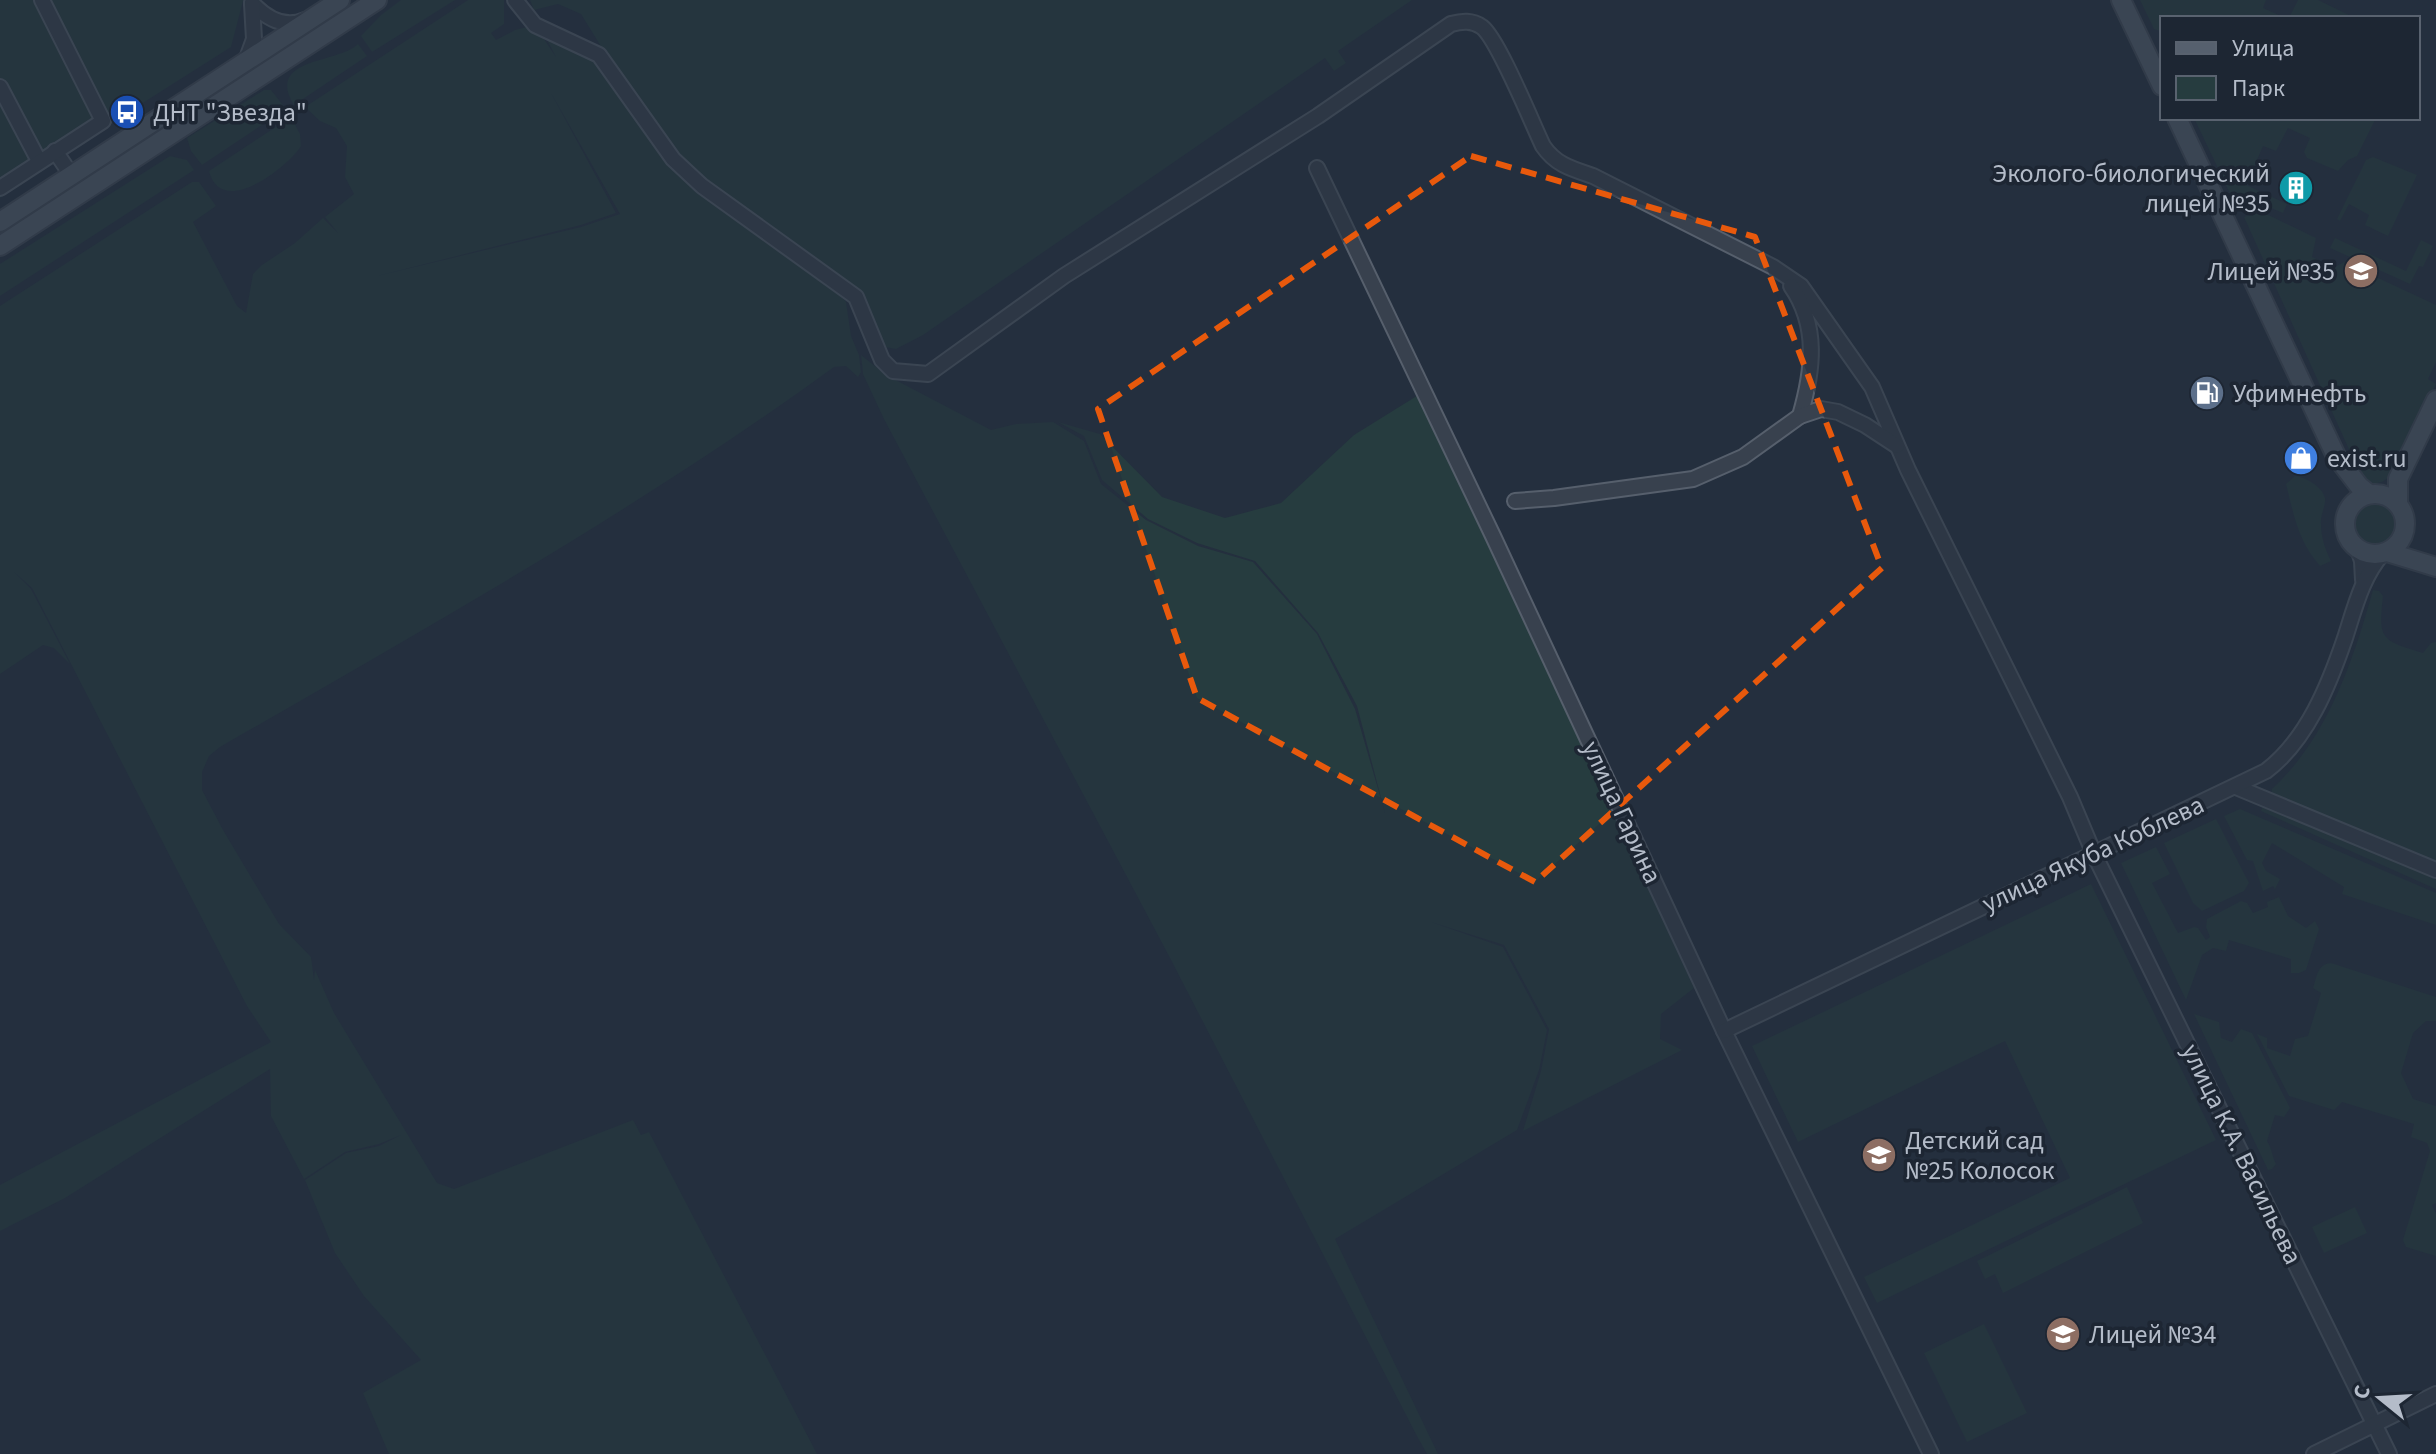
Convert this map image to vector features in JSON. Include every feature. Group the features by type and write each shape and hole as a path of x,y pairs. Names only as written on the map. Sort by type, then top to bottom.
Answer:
{"main road":[{"path":"0,246 377,0"},
{"path":"2121,0 2160,82"},
{"path":"0,222 338,2"},
{"path":"2178,120 2336,456 2359,486 2387,495 2398,504 2405,518 2402,538 2385,552"},
{"path":"2398,504 2398,479 2436,400"},
{"path":"2336,456 2345,502 2346,533 2351,543 2367,553 2385,552 2436,567"},
{"path":"2345,517 2358,498 2398,479"},
{"path":"2405,525 2417,545 2436,557"}],"street":[{"path":"0,188 103,121 42,0"},
{"path":"515,0 535,25 599,55 673,159 702,186 856,297 882,360 893,371 928,374 1064,276 1318,116 1451,24 1461,21 1477,24 1485,29 1543,146 1553,159 1771,266 1787,281 1799,298 1809,323 1812,354 1809,387 1800,416"},
{"path":"251,2 266,16 278,21 300,23 327,5 338,2"},
{"path":"246,62 254,39 251,2"},
{"path":"0,87 39,161"},
{"path":"55,151 72,176"},
{"name":"улица Гарина","path":"1317,168 1724,1031 1931,1454"},
{"name":"улица К.А. Васильева","path":"1771,266 1801,286 1872,387 2070,797 2094,854 2389,1454"},
{"path":"1515,501 1693,479 1743,457 1800,416 1821,409 1838,412 1898,446"},
{"path":"2358,549 2364,580"},
{"name":"улица Якуба Коблева","path":"1724,1031 2266,771 2280,760 2302,732 2337,657 2364,580 2385,552"},
{"path":"2236,787 2436,870"},
{"path":"2314,1454 2436,1394"}],"highlighted area":[{"path":"1471,156 1755,237 1882,568 1535,882 1197,698 1098,409"}],"green space":[{"path":"0,0 243,1 231,47 138,106 131,97 108,113 113,122 0,198"},
{"path":"401,0 455,0 372,52 361,36"},
{"path":"468,0 504,0 504,24 491,33 496,40 527,27 542,36 556,57 545,36 595,61 678,174 831,283 846,302 851,336 859,355 861,372 858,377 846,366 834,367 608,519 220,747 209,756 202,772 202,790 223,830 279,924 311,957 314,980 315,970 334,1013 437,1183 454,1189 633,1120 641,1135 649,1132 817,1454 389,1454 363,1393 421,1360 364,1296 335,1253 305,1180 346,1153 379,1146 401,1135 345,1152 304,1179 271,1116 270,1069 65,1198 0,1231 0,1185 271,1042 247,1006 32,588 14,572 31,589 70,664 54,648 43,645 0,674 0,306 192,182 199,182 216,206 193,222 237,306 246,313 253,274 323,218 338,233 325,217 354,194 345,177 347,146 336,128 320,121 305,107","holes":["551,93 620,214 581,227 377,276 581,225 616,213"]},
{"path":"530,0 1412,0 1338,51 1346,63 1334,71 1325,58 923,335 896,349 885,347 866,303 845,282 705,181 677,154 626,87 581,14 558,4 534,10"},
{"path":"2140,0 2266,0 2263,8 2281,16 2160,16 2160,31 2154,29"},
{"path":"2298,0 2318,0 2351,16 2290,16"},
{"path":"358,44 367,56 294,105 288,89 289,78 296,70"},
{"path":"264,90 271,90 286,109 202,165 191,151 187,138"},
{"path":"291,117 300,134 301,146 282,166 254,185 240,190 226,190 216,185 209,171"},
{"path":"2195,120 2375,120 2357,156 2348,160 2338,171 2307,158 2304,152 2310,138 2288,128 2276,151 2263,146 2246,185 2287,204 2283,213 2259,203 2240,210"},
{"path":"170,156 187,160 194,170 0,296 0,264"},
{"path":"2373,157 2417,175 2388,236 2365,225 2369,215 2349,204 2340,221 2337,219 2366,160"},
{"path":"2260,211 2316,238 2312,257 2335,267 2344,262 2436,305 2436,362 2428,379 2436,384 2393,472 2383,481 2369,481 2357,467 2244,217"},
{"path":"2335,238 2406,271 2421,240 2433,246 2410,284 2330,248"},
{"path":"861,355 886,375 991,430 1016,424 1053,422 1084,441 1101,484 1146,520 1198,546 1253,562 1317,634 1355,709 1385,813 1357,706 1318,633 1255,561 1197,543 1148,519 1102,480 1084,436 1058,422 1100,434 1162,497 1225,518 1281,503 1354,435 1420,394 1540,648 1694,988 1661,1014 1660,1039 1682,1050 1523,1131 1541,1071 1549,1029 1504,945 1431,922 1503,947 1547,1030 1539,1070 1517,1130 1335,1239 1438,1454 1427,1454 1418,1438 1169,956 884,419 863,374"},
{"path":"2295,476 2313,483 2325,498 2321,529 2331,561 2320,566 2302,538 2294,517 2286,484"},
{"path":"2374,503 2389,510 2396,525 2389,540 2374,547 2359,540 2352,525 2359,510"},
{"path":"2373,590 2383,596 2382,630 2391,641 2423,653 2431,643 2436,642 2436,863 2271,795 2272,789 2309,746 2336,697 2357,644"},
{"path":"2264,803 2436,876 2436,889 2261,811"},
{"path":"2240,809 2436,893 2436,925 2342,894 2344,887 2272,843 2262,863 2266,871 2280,879 2275,889 2273,886 2263,891 2253,861 2247,860 2224,816"},
{"path":"2216,819 2249,883 2244,891 2202,911 2193,903 2164,843"},
{"path":"2156,847 2170,874 2152,883 2178,933 2198,928 2206,940 2210,937 2207,919 2241,901 2247,903 2253,913 2268,907 2267,902 2279,897 2288,916 2306,928 2315,921 2319,929 2306,970 2291,973 2291,959 2229,940 2226,951 2213,948 2202,955 2186,1000 2121,863"},
{"path":"2091,884 2216,1140 1877,1303 1864,1277 2070,1178 2005,1041 1798,1142 1752,1046"},
{"path":"2331,963 2436,997 2436,1021 2426,1021 2413,1033 2401,1073 2413,1099 2436,1106 2436,1203 2432,1205 2436,1214 2436,1256 2406,1247 2403,1240 2430,1151 2427,1143 2411,1137 2414,1124 2342,1102 2334,1110 2289,1096 2257,1034 2267,1038 2267,1048 2290,1056 2295,1039 2308,1036 2321,993 2313,988 2320,968"},
{"path":"2194,1014 2219,1022 2221,1038 2232,1042 2241,1029 2252,1033 2290,1108 2284,1117 2275,1115 2267,1141 2276,1164 2272,1169 2268,1170"},
{"path":"2127,1187 2143,1223 2003,1293 1995,1274 1985,1279 1977,1261"},
{"path":"2355,1207 2367,1233 2324,1253 2312,1227"},
{"path":"1984,1324 2027,1413 1967,1442 1924,1353"}],"place":[{"name":"ДНТ \"Звезда\"","path":"127,112"},
{"name":"Эколого-биологический лицей №35","path":"2296,188"},
{"name":"Лицей №35","path":"2361,271"},
{"name":"Уфимнефть","path":"2207,393"},
{"name":"exist.ru","path":"2301,458"},
{"name":"Детский сад №25 Колосок","path":"1879,1155"},
{"name":"Лицей №34","path":"2063,1334"}]}
